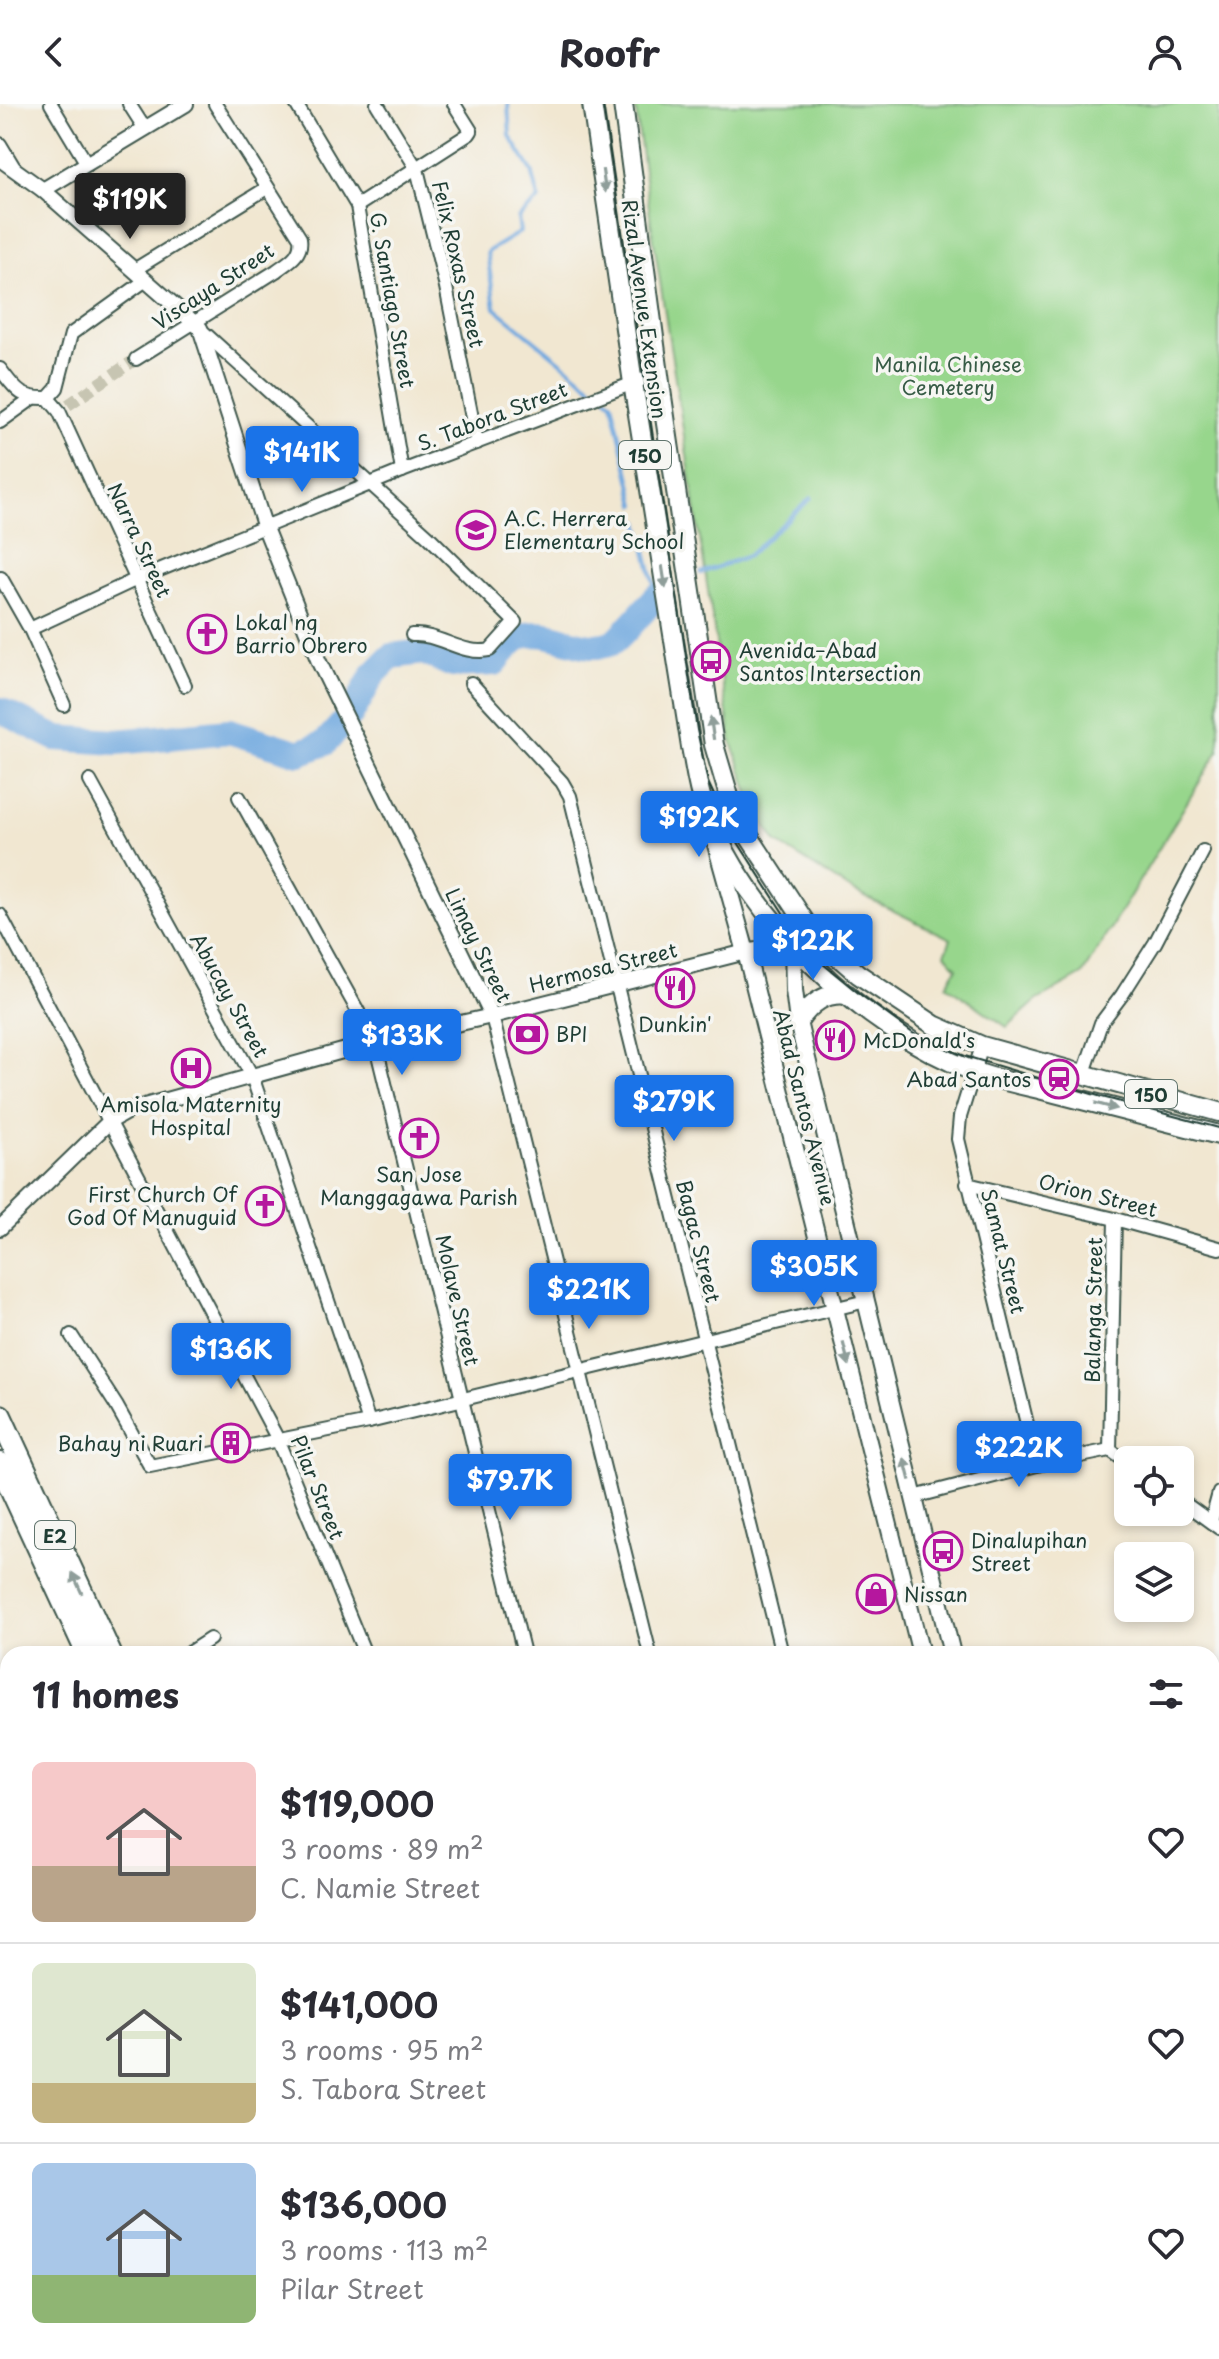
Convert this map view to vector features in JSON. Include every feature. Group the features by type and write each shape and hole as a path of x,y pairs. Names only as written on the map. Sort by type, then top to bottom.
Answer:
{"highway":[{"name":"E2","path":"0,1416 106,1646"},
{"name":"E2","path":"0,1464 84,1646"}],"main road":[{"name":"Rizal Avenue Extension","path":"592,104 691,747 704,804"},
{"name":"Rizal Avenue Extension","path":"623,104 714,745 731,803 768,868 807,925"},
{"name":"150","path":"704,804 742,878 793,943 818,970 848,995 921,1046 974,1071 1219,1135"},
{"name":"Abad Santos Avenue","path":"704,804 746,952 919,1646"},
{"name":"150","path":"807,925 858,974 934,1025 982,1046 1219,1112"},
{"path":"793,943 807,925"},
{"name":"Abad Santos Avenue","path":"793,943 798,1022 950,1646"},
{"path":"798,1022 820,999 829,995 848,995"}],"street":[{"path":"51,104 87,164"},
{"path":"129,104 145,129"},
{"path":"43,190 186,104"},
{"path":"134,270 267,188 215,104"},
{"name":"G. Santiago Street","path":"296,104 357,206 402,471"},
{"name":"Felix Roxas Street","path":"377,104 417,169 446,287 477,443"},
{"path":"357,206 469,134 471,131 454,104"},
{"path":"0,144 15,170"},
{"path":"0,159 43,190 146,280 429,537 515,622 490,650 485,651 464,649 412,635"},
{"name":"Viscaya Street","path":"136,359 197,326 294,257 301,248 300,238 267,188"},
{"path":"0,422 32,399 48,398 57,389 69,335 146,280"},
{"name":"Limay Street","path":"197,326 265,528 326,677 492,1016 648,1646"},
{"path":"0,369 15,389 32,399"},
{"name":"S. Tabora Street","path":"30,629 137,579 402,471 660,373"},
{"name":"Narra Street","path":"48,398 63,408 185,685"},
{"path":"1,578 30,629 64,705"},
{"name":"Bagac Street","path":"471,683 567,790 780,1646"},
{"name":"Abucay Street","path":"90,781 252,1076 369,1422"},
{"name":"Molave Street","path":"239,797 375,1042 522,1646"},
{"path":"1083,1076 1101,1023 1155,943 1203,851"},
{"name":"Pilar Street","path":"0,915 278,1441 362,1646"},
{"name":"Hermosa Street","path":"0,1228 109,1122 130,1110 375,1042 793,943"},
{"name":"Samat Street","path":"982,1046 960,1117 958,1139 1037,1465"},
{"name":"Orion Street","path":"967,1184 1115,1219 1219,1248"},
{"name":"Balanga Street","path":"1110,1450 1115,1219"},
{"path":"71,1335 150,1466 369,1422 866,1301"},
{"path":"914,1497 1037,1465 1110,1450 1114,1453"},
{"path":"1194,1510 1215,1525 1219,1493"},
{"path":"199,1646 210,1639"}],"green space":[{"name":"Manila Chinese Cemetery","path":"635,104 1219,104 1219,750 1082,975 1036,1001 1007,1027 946,985 957,968 945,954 951,939 853,891 776,842 754,808 731,739"}],"waterway":[{"path":"508,104 510,136 532,171 539,199 518,218 520,232 487,252 495,308 599,393"},
{"path":"606,397 612,402 636,505"},
{"path":"701,573 748,556 811,498"},
{"path":"639,522 657,596"},
{"path":"351,715 373,675 392,656 423,652 452,665 495,663 518,639 539,634 592,646 603,645 618,639 657,596"},
{"path":"0,710 56,738 117,742 229,731 299,753 325,743 343,723"}],"tunnel":[{"path":"68,405 136,359"}],"tram line":[{"path":"603,104 697,730 708,782 730,830 798,936 823,964 914,1034 965,1056 1219,1128"}],"place":[{"name":"A.C. Herrera Elementary School","path":"476,530"},
{"name":"Lokal ng Barrio Obrero","path":"207,634"},
{"name":"Avenida–Abad Santos Intersection","path":"711,661"},
{"name":"Dunkin'","path":"675,988"},
{"name":"BPI","path":"528,1034"},
{"name":"McDonald's","path":"835,1040"},
{"name":"Amisola Maternity Hospital","path":"191,1068"},
{"name":"Abad Santos","path":"1059,1079"},
{"name":"San Jose Manggagawa Parish","path":"419,1138"},
{"name":"First Church Of God Of Manuguid","path":"265,1206"},
{"name":"Bahay ni Ruari","path":"231,1443"},
{"name":"Dinalupihan Street","path":"943,1551"},
{"name":"Nissan","path":"876,1594"}]}
